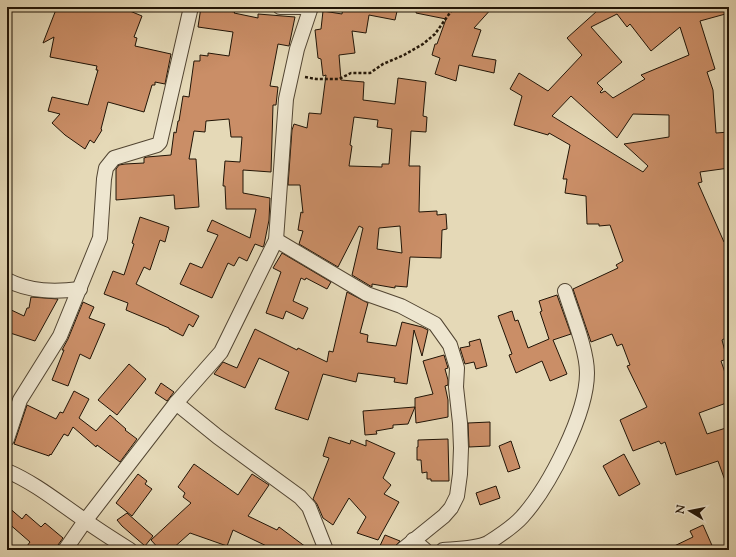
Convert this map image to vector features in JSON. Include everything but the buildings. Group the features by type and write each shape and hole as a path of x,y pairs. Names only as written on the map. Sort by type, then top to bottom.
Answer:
{"street":[{"path":"7,439 20,400 60,336 100,238 106,168 114,158 157,145 160,142 190,7"},
{"path":"65,550 85,521 176,403 221,352 276,240 285,106 297,49 311,7 280,7"},
{"path":"276,240 367,294 401,306 435,324 450,345 457,368 456,387 460,423 460,474 457,496 451,508 444,516 402,550"},
{"path":"7,280 15,284 40,290 60,291 80,289"},
{"path":"443,550 486,544 521,518 539,495 569,440 577,420 583,398 586,386 587,371 584,350 565,291"},
{"path":"176,403 218,437 300,497 309,507 326,550"},
{"path":"7,471 23,477 85,521 130,550"},
{"path":"413,540 425,550"}],"path":[{"path":"291,74 316,79 339,79 352,73 370,73 384,64 424,44 435,34 454,7"}]}
